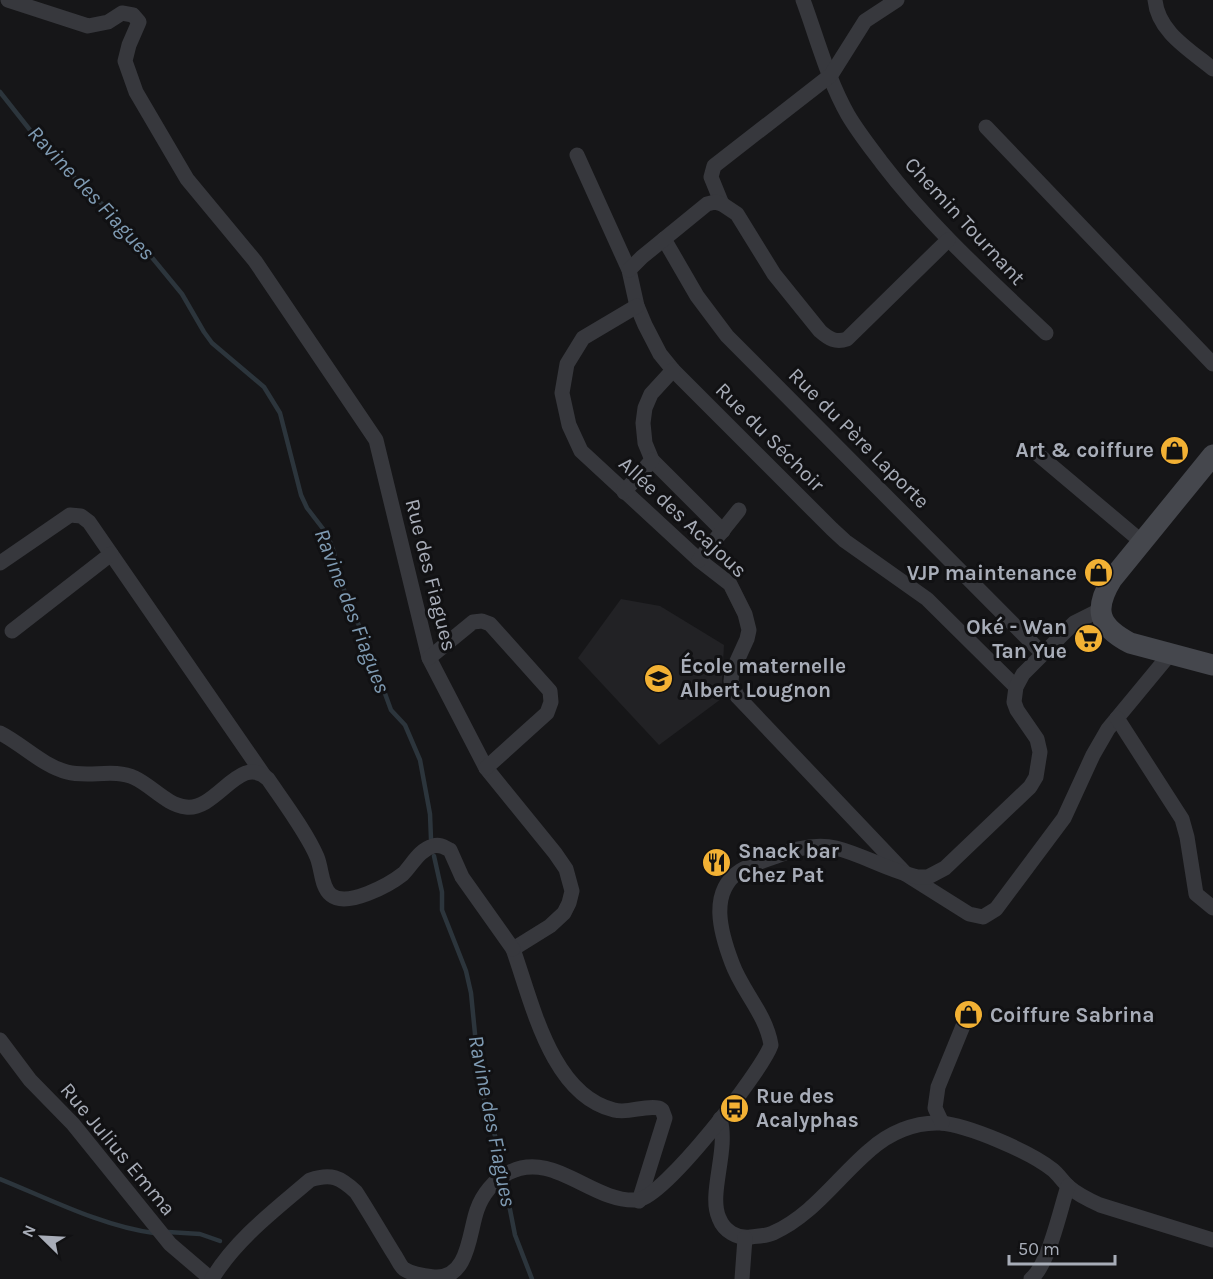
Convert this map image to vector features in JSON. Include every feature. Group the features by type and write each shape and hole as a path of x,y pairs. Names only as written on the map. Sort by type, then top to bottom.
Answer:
{"main road":[{"path":"1213,455 1112,579 1102,596 1100,610 1103,621 1118,636 1130,643 1213,664"}],"street":[{"name":"Rue des Fiagues","path":"8,0 88,26 108,22 122,13 137,18 139,22 137,30 129,45 125,61 136,92 187,179 255,261 376,440 429,658 486,768 555,853 566,869 572,891 564,913 550,926 513,949"},
{"name":"Chemin Tournant","path":"803,0 846,111 858,131 905,192 948,240 1046,333"},
{"path":"722,204 711,177 714,166 831,75 865,21 897,0"},
{"path":"1155,0 1160,21 1170,33 1213,69"},
{"path":"986,127 1213,364"},
{"name":"Rue du Séchoir","path":"577,155 628,270 637,306 660,354 673,370 832,529 927,599 1016,687"},
{"path":"628,270 707,204 715,202 722,204 737,214 774,274 820,331 827,338 840,342 847,339 948,240"},
{"name":"Rue du Père Laporte","path":"664,239 697,296 727,336 1043,654"},
{"name":"Allée des Acajous","path":"637,306 583,338 567,364 562,393 569,426 581,451 699,560 730,584 748,621 747,639 732,672 731,681 737,696 907,875"},
{"path":"673,370 651,394 645,408 643,423 645,443 652,460 723,531"},
{"path":"1034,452 1142,542"},
{"path":"624,492 652,460"},
{"path":"699,560 739,510"},
{"path":"0,563 70,515 81,516 89,522 268,779 317,856 328,893 333,897 349,899 376,890 404,873 423,851 432,846 442,845 450,850 462,877 513,949 547,1046 564,1074 585,1097 603,1107 623,1112 655,1107 664,1113 665,1118 639,1201"},
{"path":"12,631 111,554"},
{"path":"212,1279 243,1239 310,1180 323,1176 335,1177 356,1192 403,1268 426,1277 439,1277 454,1270 462,1262 477,1209 488,1189 509,1172 533,1166 555,1170 606,1196 639,1201 657,1190 677,1172 720,1119 763,1063 771,1044 765,1024 732,965 720,923 721,896 729,881 740,871 784,852 811,846 835,848 918,877 928,877 945,868 1030,787 1036,777 1040,752 1037,739 1014,702 1016,687 1023,674 1074,623 1100,610"},
{"path":"429,658 473,622 482,621 490,624 550,691 551,702 547,713 486,768"},
{"path":"907,875 969,914 983,918 989,915 996,909 1059,825 1100,741 1170,654"},
{"path":"1117,718 1182,819 1196,894 1213,908"},
{"path":"0,733 65,772 86,775 121,774 134,778 182,807 197,807 205,803 241,774 250,771 263,774"},
{"path":"942,1123 935,1108 938,1087 965,1021"},
{"name":"Rue Julius Emma","path":"0,1040 30,1080 73,1124 170,1244 212,1279"},
{"path":"720,1119 723,1142 715,1205 717,1216 724,1228 733,1235 745,1238 772,1234 805,1212 870,1149 901,1129 922,1124 942,1123 963,1128 1013,1148 1053,1170 1068,1186 1084,1198 1100,1205 1213,1240"},
{"path":"1035,1277 1044,1262 1068,1186"},
{"path":"742,1279 745,1238"}],"shaded area":[{"name":"École maternelle Albert Lougnon","path":"621,599 660,606 724,645 721,699 659,745 578,658"}],"waterway":[{"name":"Ravine des Fiagues","path":"0,92 45,149 131,232 182,294 212,343 264,387 280,413 301,495 307,508 327,534 342,585 391,710 405,725 420,760 430,814 431,839"},
{"name":"Ravine des Fiagues","path":"434,856 442,892 442,910 466,971 471,993 479,1075 488,1117 500,1149 503,1171"},
{"path":"0,1179 115,1225 154,1233"},
{"name":"Ravine des Fiagues","path":"504,1179 515,1235 532,1279"},
{"path":"168,1232 200,1234 220,1241"}],"place":[{"name":"Art & coiffure","path":"1175,450"},
{"name":"VJP maintenance","path":"1098,573"},
{"name":"Oké - Wan Tan Yue","path":"1088,639"},
{"name":"École maternelle Albert Lougnon","path":"659,678"},
{"name":"Snack bar Chez Pat","path":"717,863"},
{"name":"Coiffure Sabrina","path":"969,1015"},
{"name":"Rue des Acalyphas","path":"735,1108"}]}
